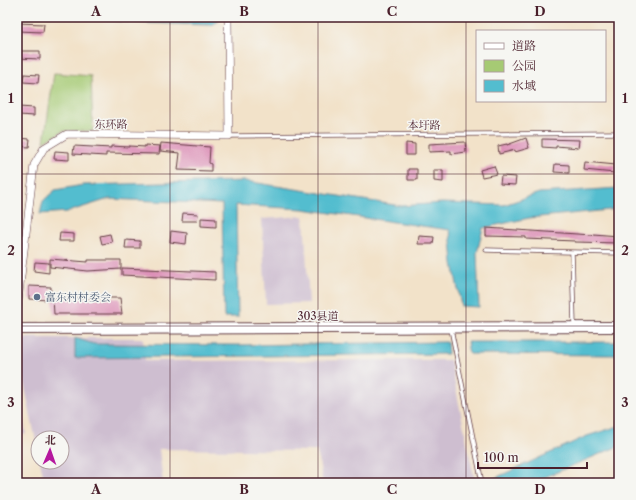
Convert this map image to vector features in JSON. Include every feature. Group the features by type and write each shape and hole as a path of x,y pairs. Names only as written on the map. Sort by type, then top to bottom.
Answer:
{"main road":[{"name":"303县道","path":"17,329 619,327"}],"street":[{"path":"228,17 229,136"},
{"name":"东环路","path":"17,310 34,165 44,148 67,134 229,136"}],"lane":[{"name":"本圩路","path":"229,136 619,133"},
{"path":"486,250 619,253"},
{"path":"572,252 574,327"},
{"path":"451,327 482,483"}],"shaded area":[{"path":"304,216 309,303 266,304 262,219"},
{"path":"17,338 143,338 145,361 450,360 475,482 323,483 317,451 159,449 163,483 45,483 42,470 70,470 70,430 34,430 17,349"},
{"path":"17,390 26,434 17,435"}],"green space":[{"path":"54,73 91,76 93,131 63,131 44,142"}],"water":[{"path":"108,17 219,17 219,21 211,25 144,23 108,20"},
{"path":"245,181 401,206 442,203 504,205 539,193 619,188 619,209 529,218 483,228 477,253 479,307 461,306 453,263 450,230 303,209 236,205 238,317 224,317 222,204 109,199 67,212 40,214 43,201 55,190 83,185"},
{"path":"75,338 94,344 237,345 447,342 448,354 75,358"},
{"path":"467,342 619,342 619,355 469,354"},
{"path":"619,426 619,446 531,483 494,483 493,479 587,436"}],"building":[{"path":"17,23 44,24 43,32 17,31"},
{"path":"17,51 40,51 40,59 17,58"},
{"path":"24,74 39,75 38,83 23,82"},
{"path":"19,107 34,108 34,116 19,115"},
{"path":"17,138 30,139 29,147 17,146"},
{"path":"526,138 529,148 499,154 498,146 507,145"},
{"path":"542,139 580,140 579,148 556,146 556,148 542,147"},
{"path":"465,142 466,152 451,154 451,151 429,152 429,144"},
{"path":"161,143 210,147 209,163 211,164 211,171 178,170 180,153 160,151"},
{"path":"406,143 415,144 415,155 406,155"},
{"path":"145,145 160,146 159,154 106,153 106,156 73,154 74,146 111,148 111,146 145,147"},
{"path":"55,151 69,152 69,160 54,159"},
{"path":"585,162 616,165 615,173 584,170"},
{"path":"555,164 569,165 569,173 554,172"},
{"path":"494,166 497,174 482,177 480,170"},
{"path":"408,169 417,169 417,180 408,180"},
{"path":"434,170 443,170 443,182 434,181"},
{"path":"501,176 516,177 515,185 500,184"},
{"path":"183,213 198,214 197,221 182,221"},
{"path":"201,218 216,219 216,227 201,226"},
{"path":"486,228 619,236 619,243 575,242 526,239 526,237 486,236"},
{"path":"171,231 187,233 186,244 170,242"},
{"path":"60,233 74,234 74,241 59,241"},
{"path":"110,234 112,242 102,244 100,236"},
{"path":"419,236 434,237 433,244 418,244"},
{"path":"126,240 140,241 140,248 125,248"},
{"path":"50,259 88,262 88,260 121,260 121,269 88,271 50,267"},
{"path":"35,262 49,263 49,273 34,271"},
{"path":"122,268 215,272 215,280 122,275"},
{"path":"29,286 51,287 50,300 29,299"},
{"path":"53,298 120,298 122,314 54,314"}],"place":[{"name":"富东村村委会","path":"37,297"}]}
